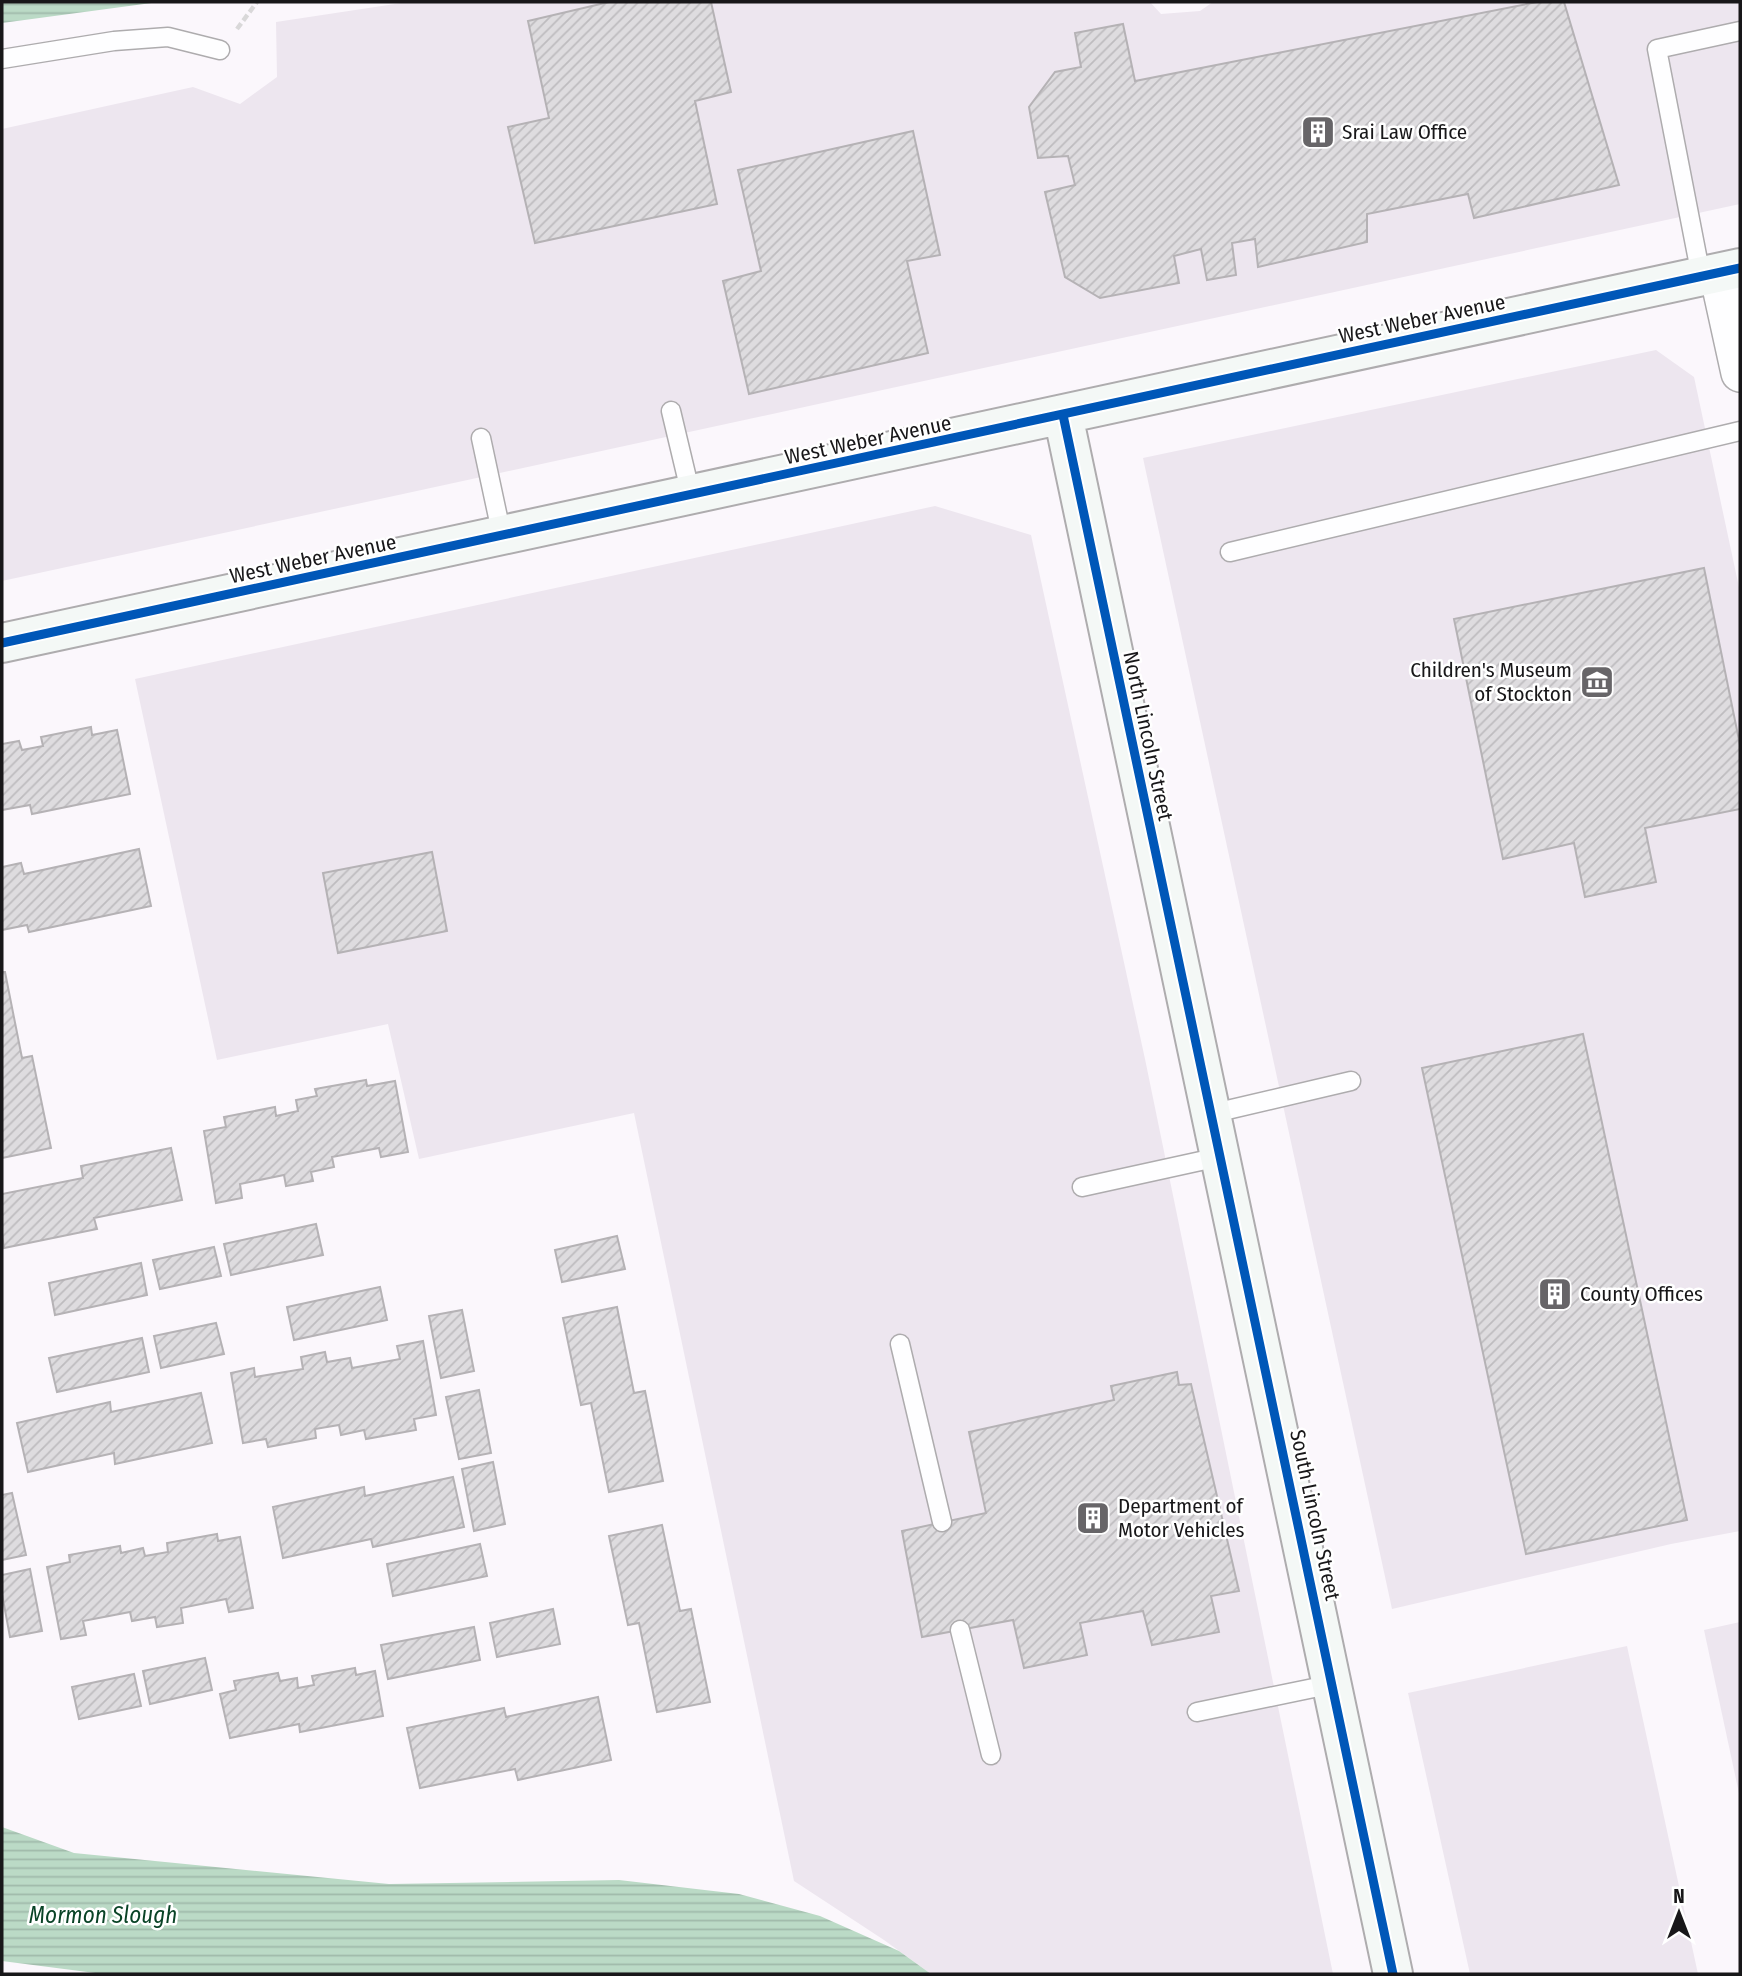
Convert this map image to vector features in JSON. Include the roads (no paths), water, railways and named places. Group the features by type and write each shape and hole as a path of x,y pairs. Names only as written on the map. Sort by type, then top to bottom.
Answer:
{"street":[{"path":"1720,272 1740,373"},
{"name":"West Weber Avenue","path":"2,643 1720,272"},
{"name":"North Lincoln Street","path":"1063,415 1199,1065"},
{"name":"South Lincoln Street","path":"1199,1065 1393,1974"}],"lane":[{"path":"1720,272 1657,49 1740,31"},
{"path":"2,59 114,41 168,37 220,50"},
{"path":"671,411 691,495"},
{"path":"1230,552 1740,431"},
{"path":"481,438 502,536"},
{"path":"1210,1114 1351,1081"},
{"path":"1082,1187 1219,1157"},
{"path":"900,1344 942,1522"},
{"path":"960,1630 991,1755"},
{"path":"1197,1712 1333,1684"}],"water":[{"path":"2,2 159,2 2,23"},
{"name":"Mormon Slough","path":"2,1827 74,1853 389,1884 619,1880 739,1894 820,1916 899,1951 931,1974 103,1974 2,1961"}],"place":[{"name":"Srai Law Office","path":"1318,132"},
{"name":"Children's Museum of Stockton","path":"1597,682"},
{"name":"County Offices","path":"1555,1294"},
{"name":"Department of Motor Vehicles","path":"1093,1518"}]}
